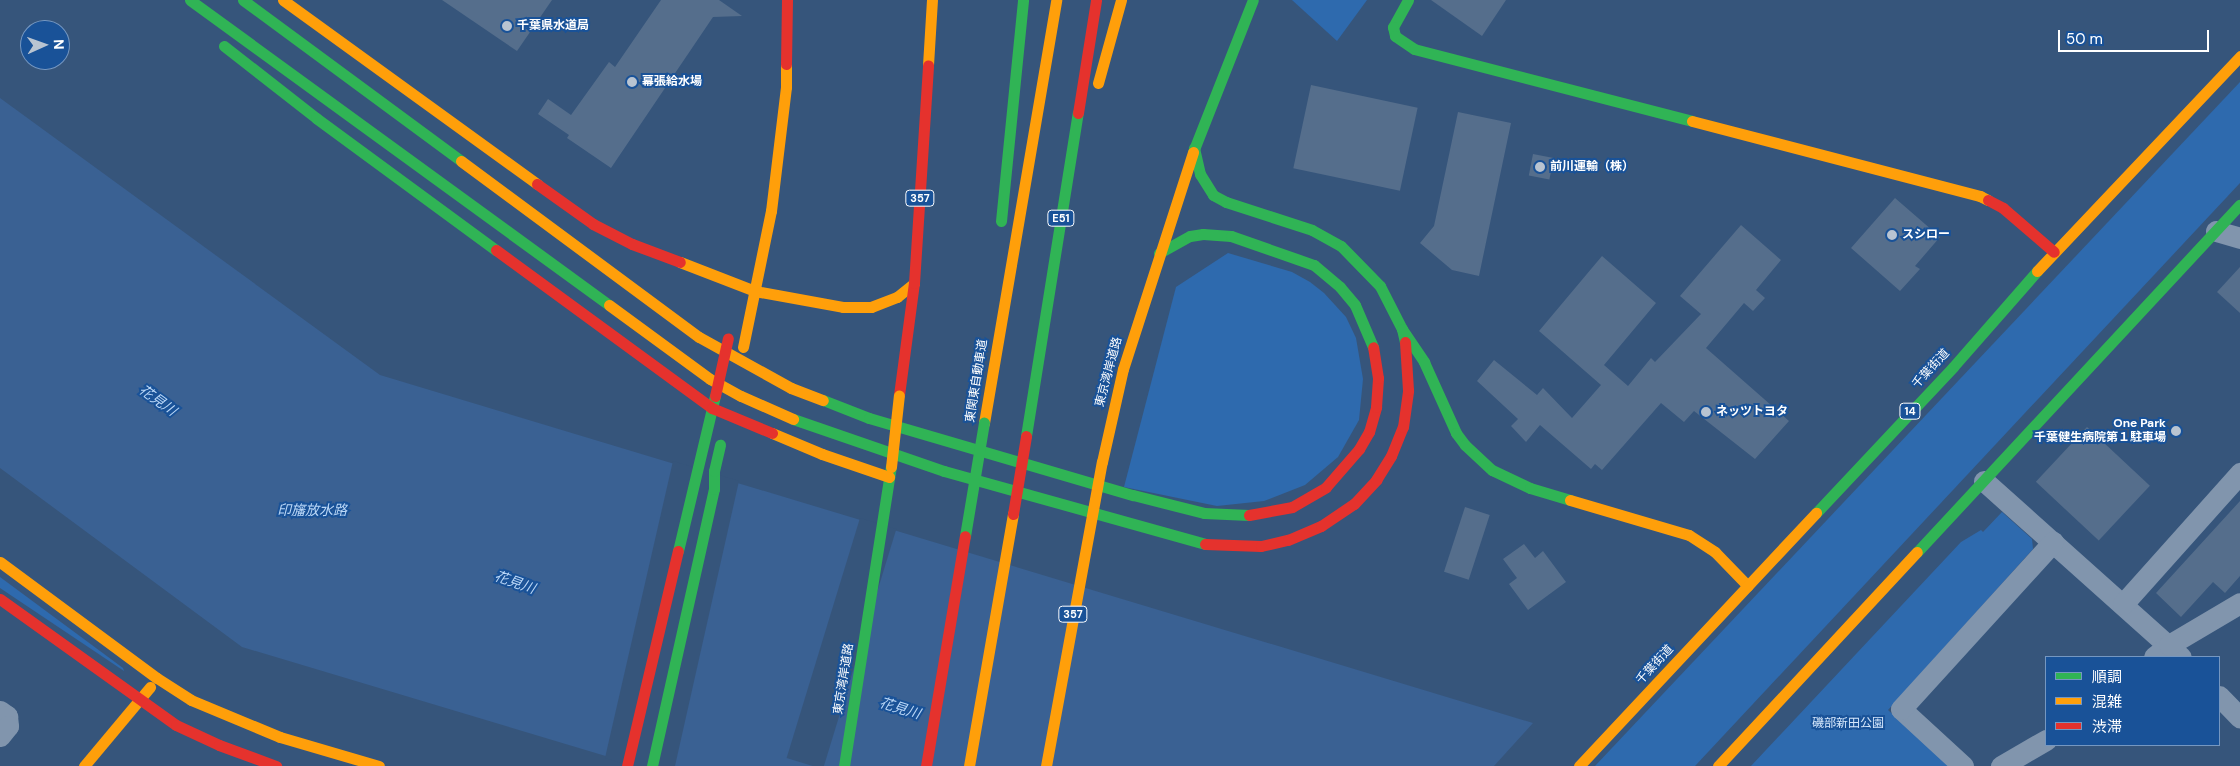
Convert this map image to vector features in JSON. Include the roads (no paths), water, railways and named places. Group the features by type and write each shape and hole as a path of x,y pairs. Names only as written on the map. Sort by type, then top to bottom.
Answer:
{"main road":[{"path":"184,0 206,27"},
{"path":"190,0 575,279 667,349 718,384 777,413 855,442 944,471 1172,536 1210,545 1261,546 1288,540 1321,526 1354,504 1368,490 1383,468 1403,427 1408,390 1407,352 1402,329"},
{"path":"243,0 699,337 791,388 869,418 1133,495 1204,513 1253,515 1271,512 1292,507 1326,488 1343,471 1359,449 1374,419 1376,407 1378,378 1375,352 1370,335 1355,305 1340,288 1314,265 1282,252 1231,236 1202,234 1190,236 1159,253"},
{"path":"283,0 593,224 632,244 739,291 755,291 843,307 871,307 898,297 914,283"},
{"path":"652,766 714,489 714,471 743,347 771,211 786,87 787,0"},
{"name":"東京湾岸道路","path":"844,766 889,477 914,283 932,0"},
{"path":"999,238 1024,0"},
{"name":"東関東自動車道","path":"926,766 1056,0"},
{"name":"E51","path":"969,766 1026,436 1096,0"},
{"path":"1096,90 1121,0"},
{"name":"東京湾岸道路","path":"1046,766 1102,462 1123,369 1194,148 1253,0"},
{"path":"1408,0 1396,18 1393,27 1395,36 1414,50 1980,196 2003,208 2054,252"},
{"path":"770,121 786,18"},
{"path":"216,40 316,118 712,408 724,426 822,454 889,477"},
{"name":"千葉街道","path":"1579,766 1952,367 2054,252 2240,56"},
{"path":"1070,156 1086,127 1091,109"},
{"path":"1194,148 1200,174 1213,194 1226,202 1312,230 1341,246 1380,286 1402,329 1424,362 1456,433 1465,445 1492,470 1530,488 1689,535 1715,552 1748,586"},
{"path":"1718,766 2240,205"},
{"path":"739,291 743,269"},
{"path":"992,307 995,354"},
{"path":"627,766 729,334"},
{"path":"0,562 157,678 192,700 280,737 379,766"},
{"path":"0,599 176,725 276,766"},
{"path":"84,766 140,701 157,678"}],"street":[{"path":"2216,231 2240,238"},
{"path":"2123,604 2240,473"},
{"path":"1984,481 2123,604 2168,653 2240,603"},
{"path":"1963,766 1901,709 2053,542"},
{"path":"2220,697 2240,718"},
{"path":"0,710 7,716 8,726 0,736"},
{"path":"2001,766 2045,741"}],"water":[{"name":"印旛放水路","path":"0,98 380,375 1533,723 1494,766 639,766 242,647 0,468"}],"place":[{"name":"千葉県水道局","path":"507,26"},
{"name":"幕張給水場","path":"632,82"},
{"name":"前川運輸（株）","path":"1540,167"},
{"name":"スシロー","path":"1892,235"},
{"name":"ネッツトヨタ","path":"1706,412"},
{"name":"One Park 千葉健生病院第１駐車場","path":"2176,431"}],"water label":[{"name":"花見川","path":"158,400"},
{"name":"花見川","path":"515,582"},
{"name":"花見川","path":"900,708"}],"park label":[{"name":"磯部新田公園","path":"1848,724"}]}
